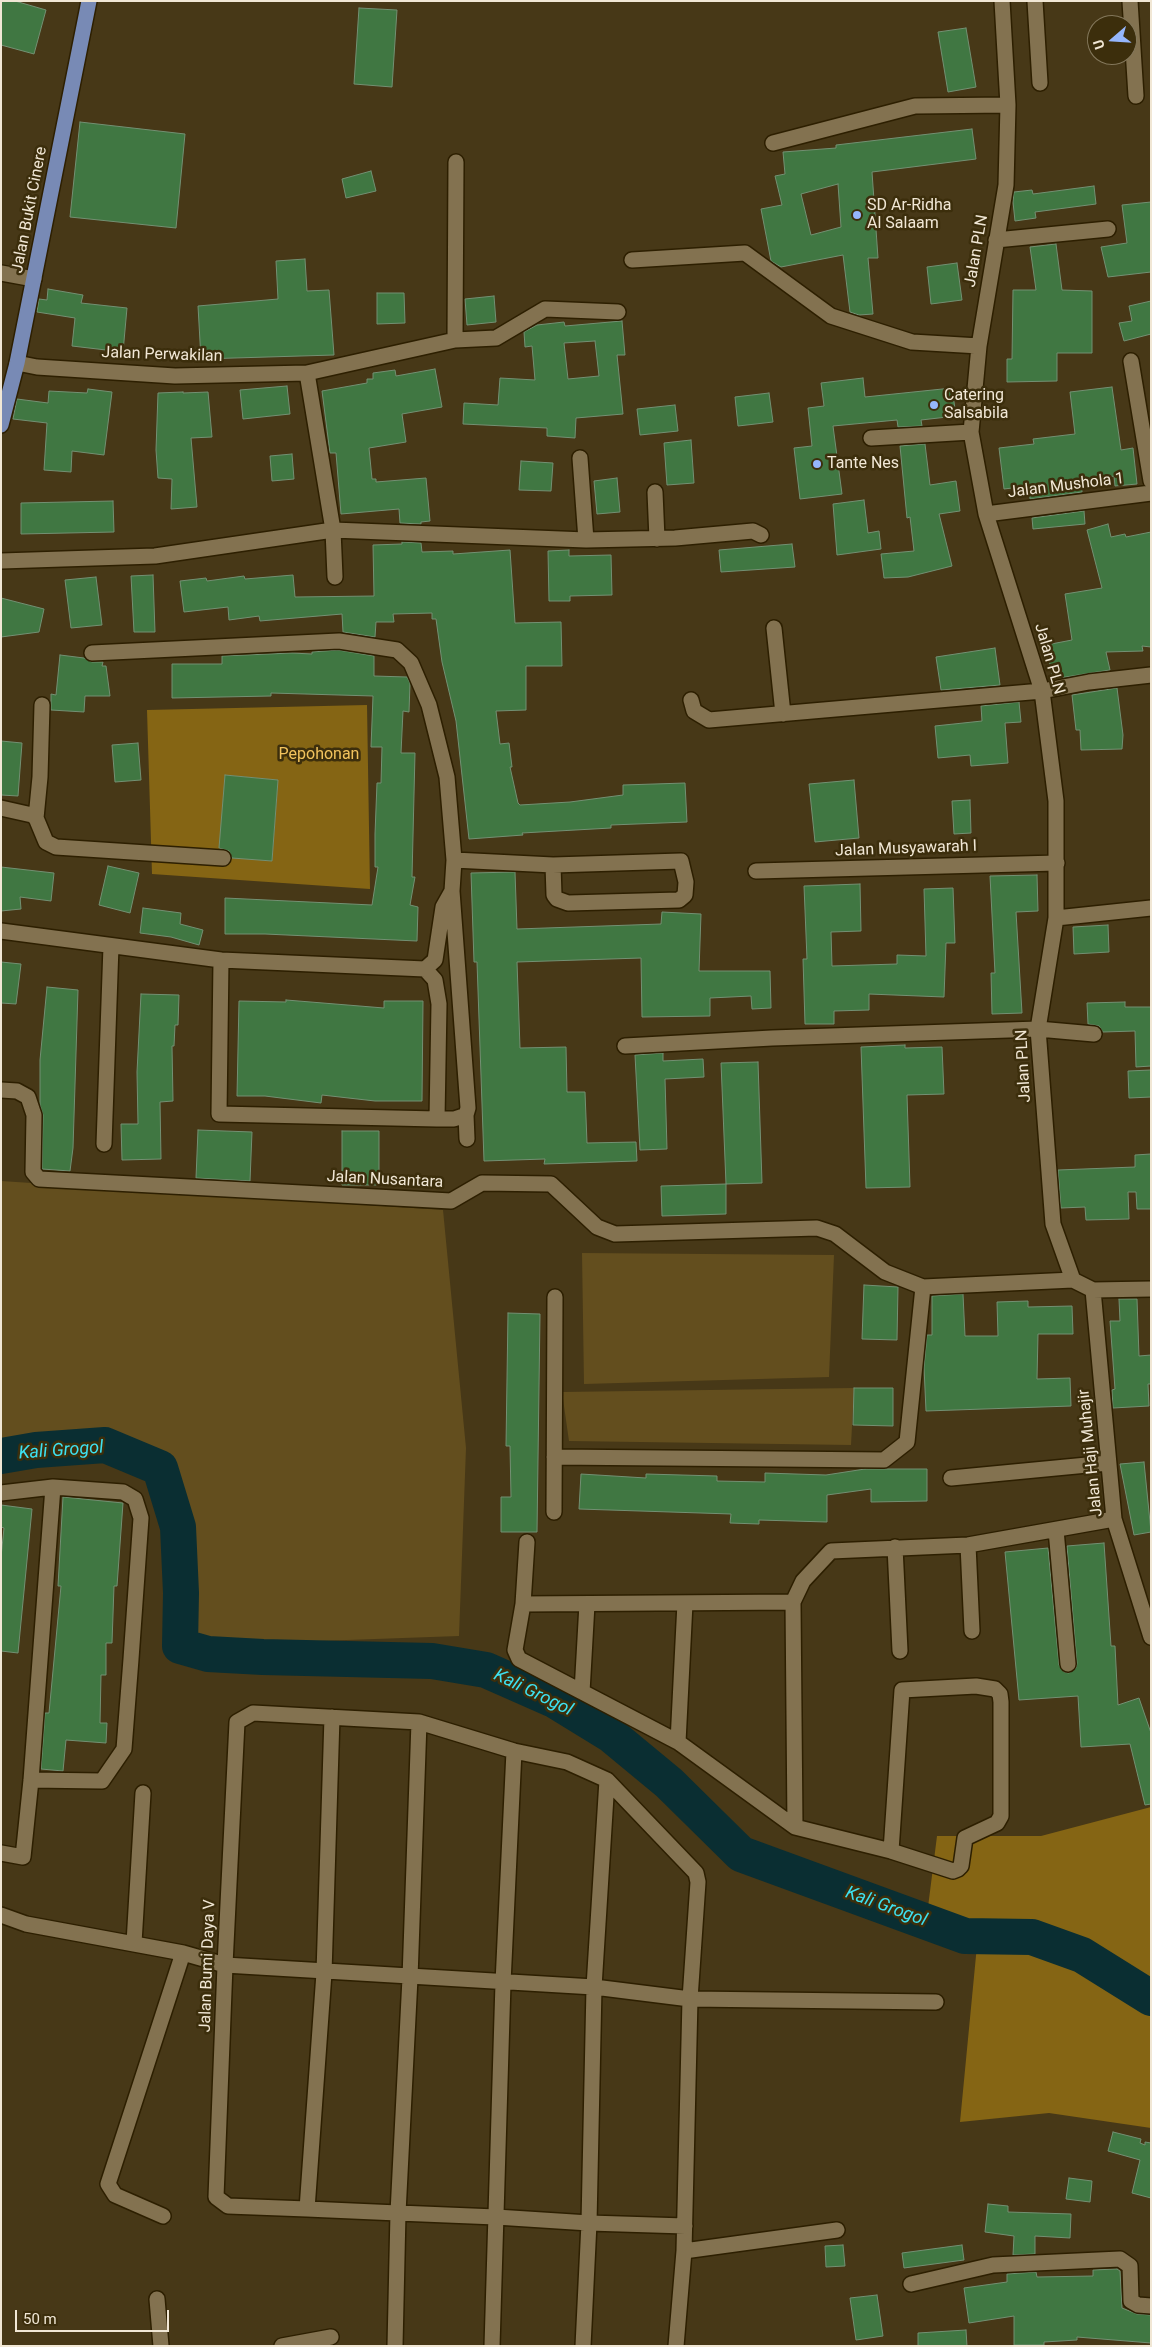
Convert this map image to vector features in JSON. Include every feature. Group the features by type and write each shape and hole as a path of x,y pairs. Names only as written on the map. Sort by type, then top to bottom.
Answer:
{"main road":[{"name":"Jalan Bukit Cinere","path":"1,424 17,363 89,1"}],"street":[{"name":"Jalan PLN","path":"1002,1 1008,105 1006,185 979,346 971,432 986,514 1042,691 1056,801 1056,918 1038,1029 1054,1224 1074,1280"},
{"path":"1036,1 1040,83"},
{"path":"1130,1 1136,96"},
{"path":"773,143 916,106 1008,105"},
{"path":"455,340 456,162"},
{"path":"996,240 1108,229"},
{"path":"632,260 745,253 832,316 912,342 979,346"},
{"path":"1,273 34,279"},
{"name":"Jalan Perwakilan","path":"17,363 37,367 175,376 307,373 455,340 496,338 545,310 618,312"},
{"path":"1131,361 1151,481"},
{"path":"307,373 334,530 335,577"},
{"path":"871,438 971,432"},
{"path":"580,458 586,540"},
{"path":"655,492 657,539"},
{"name":"Jalan Mushola 1","path":"986,514 1151,493"},
{"path":"1,560 155,556 334,530 586,540 657,539 753,531 761,535"},
{"path":"774,628 783,714"},
{"path":"92,652 339,641 396,650 411,663 429,705 447,777 454,860 452,891 458,986 468,1108 466,1115 467,1139"},
{"path":"690,700 694,710 709,720 1042,691 1089,682 1151,675"},
{"path":"42,705 40,777 36,818 46,842 56,847 223,858"},
{"path":"1,808 32,815 36,818"},
{"path":"454,860 554,865 681,861 686,882 685,895 679,900 568,903 554,895 554,865"},
{"name":"Jalan Musyawarah I","path":"756,871 1057,863"},
{"path":"438,1119 439,1004 430,974 435,960 443,907 452,891"},
{"path":"1056,918 1151,908"},
{"path":"1,931 221,960 430,974 458,986"},
{"path":"104,1144 111,946"},
{"path":"221,960 219,1114 438,1119 454,1119 466,1115"},
{"path":"625,1046 772,1038 1038,1029 1094,1034"},
{"name":"Jalan Nusantara","path":"1,1090 17,1091 28,1097 34,1114 33,1172 39,1179 451,1201 482,1183 551,1184 597,1227 615,1234 817,1228 835,1234 885,1272 923,1287"},
{"path":"554,1457 884,1460 907,1442 923,1287 1074,1280 1093,1290 1151,1289"},
{"name":"Jalan Haji Muhajir","path":"1093,1290 1114,1519 1151,1637"},
{"path":"554,1512 555,1297"},
{"path":"951,1478 1108,1463"},
{"path":"1,1853 23,1857 52,1487"},
{"path":"1,1493 52,1487 123,1492 135,1500 141,1518 124,1749 102,1781 30,1780"},
{"path":"795,1827 793,1602 803,1581 831,1551 968,1546 1114,1519"},
{"path":"1056,1530 1068,1664"},
{"path":"527,1542 523,1604 516,1655 519,1659 678,1742 795,1827 891,1851 953,1871 961,1866 965,1838 997,1823 1001,1816 1001,1702 1000,1694 995,1688 976,1686 902,1690 891,1851"},
{"path":"968,1546 972,1630"},
{"path":"895,1548 900,1651"},
{"path":"523,1604 793,1602"},
{"path":"678,1742 685,1603"},
{"path":"582,1692 587,1604"},
{"name":"Jalan Bumi Daya V","path":"307,2209 228,2206 216,2197 224,1965 237,1722 252,1713 332,1717"},
{"path":"676,2346 684,2251 685,2226 690,1998 698,1882 696,1873 608,1780 567,1762 514,1751 419,1722 332,1717 324,1972 307,2209 496,2217 589,2224 685,2226"},
{"path":"395,2346 398,2214 410,1978 419,1722"},
{"path":"492,2346 503,1983 514,1751"},
{"path":"583,2346 589,2224 594,1987 608,1780"},
{"path":"134,1943 143,1793"},
{"path":"1,1915 26,1924 183,1953 224,1965 410,1978 594,1987 690,1998 936,2002"},
{"path":"163,2216 115,2195 108,2184 183,1953"},
{"path":"684,2251 837,2230"},
{"path":"911,2284 993,2265 1120,2258 1130,2266 1131,2301 1138,2305 1151,2306"},
{"path":"157,2300 161,2346"},
{"path":"282,2346 331,2338"}],"shaded area":[{"path":"1,1181 443,1210 466,1448 459,1636 180,1646 181,1593 178,1527 160,1468 105,1445 36,1450 1,1456"},
{"path":"582,1253 834,1255 829,1377 584,1384"},
{"path":"854,1388 851,1445 569,1441 562,1392"}],"green space":[{"name":"Pepohonan","path":"367,705 370,889 152,874 147,710","holes":["225,775 278,780 272,861 219,856"]},
{"path":"1151,1807 1151,2128 1049,2113 960,2122 978,1935 927,1915 937,1836 1041,1836"}],"building":[{"path":"1,1 15,1 46,10 34,54 1,45"},
{"path":"359,8 397,10 392,87 354,84"},
{"path":"966,28 976,87 948,92 938,32"},
{"path":"80,122 185,134 176,228 70,217"},
{"path":"972,129 976,159 872,172 878,258 868,258 873,314 859,315 850,312 843,255 781,267 771,261 761,209 782,205 775,176 785,174 783,152 836,148 836,145","holes":["838,184 841,227 811,235 801,194"]},
{"path":"371,171 376,191 346,198 342,179"},
{"path":"1094,186 1096,204 1035,212 1036,218 1015,221 1014,192 1032,190 1033,194"},
{"path":"1151,202 1151,272 1108,277 1101,247 1127,243 1122,205"},
{"path":"1056,244 1062,290 1092,291 1092,353 1057,353 1057,381 1007,382 1007,359 1012,359 1013,290 1036,290 1030,247"},
{"path":"305,259 307,291 329,290 334,355 201,359 198,306 278,299 276,261"},
{"path":"957,263 962,300 931,304 927,267"},
{"path":"48,289 83,295 81,303 127,308 123,352 72,346 75,318 37,312 39,299 47,300"},
{"path":"377,293 404,293 405,323 377,324"},
{"path":"494,296 496,322 467,325 465,299"},
{"path":"1151,301 1151,334 1124,341 1119,323 1132,321 1129,306"},
{"path":"622,321 625,355 617,355 623,414 576,418 575,438 547,436 547,428 463,424 464,403 498,405 500,378 535,380 532,346 525,347 524,332 537,325 564,322 565,326","holes":["595,341 599,376 568,379 564,343"]},
{"path":"435,369 442,407 402,414 406,442 369,448 372,479 376,479 376,482 426,478 430,521 421,522 421,524 400,523 399,509 341,514 336,453 330,453 322,391 367,383 367,379 373,379 373,373 395,370 396,376"},
{"path":"863,378 865,397 952,388 956,416 921,420 922,426 898,427 897,420 833,426 842,494 800,499 794,448 812,446 808,408 824,406 821,383"},
{"path":"287,386 290,414 243,419 240,390"},
{"path":"1112,387 1121,450 1133,448 1137,484 1115,486 1114,476 1082,481 1082,492 1030,499 1029,486 1004,489 999,448 1034,444 1033,439 1075,434 1070,392"},
{"path":"88,389 112,392 104,455 72,451 71,472 44,470 47,423 13,419 17,399 48,403 49,391 87,393"},
{"path":"208,392 212,437 191,438 197,507 171,509 172,479 158,478 156,450 158,393"},
{"path":"769,393 773,422 738,426 735,397"},
{"path":"675,405 678,431 640,435 637,409"},
{"path":"691,440 694,483 667,485 664,443"},
{"path":"925,444 930,485 956,481 960,511 939,514 952,566 908,577 884,578 881,554 914,551 910,517 907,518 900,446"},
{"path":"292,454 294,479 272,481 270,456"},
{"path":"521,461 553,463 551,491 519,490"},
{"path":"617,478 620,512 597,514 594,481"},
{"path":"864,500 868,533 879,531 881,549 837,555 833,504"},
{"path":"113,501 114,532 21,534 21,503"},
{"path":"1084,511 1085,524 1033,529 1032,518"},
{"path":"1108,524 1111,537 1125,534 1126,537 1151,532 1151,647 1142,646 1143,651 1106,652 1110,670 1053,679 1046,645 1072,640 1065,594 1102,588 1087,530"},
{"path":"402,542 421,543 422,552 453,551 453,554 510,550 515,623 561,622 562,666 526,666 526,710 496,711 500,744 509,743 512,767 510,767 520,805 570,802 623,795 623,785 685,783 687,822 611,825 611,828 522,833 523,835 469,839 456,721 442,662 436,619 432,619 432,613 393,614 394,622 376,622 375,637 343,632 342,614 260,621 259,616 229,620 228,607 184,612 180,581 206,578 207,581 244,576 245,579 293,575 295,597 374,596 373,545 402,544"},
{"path":"792,544 795,567 721,572 719,550"},
{"path":"569,550 569,556 611,555 612,595 570,596 570,601 549,601 548,551"},
{"path":"153,575 155,632 134,632 131,576"},
{"path":"96,577 102,625 71,628 65,580"},
{"path":"1,598 44,609 39,632 1,637"},
{"path":"995,648 1000,685 941,690 936,657"},
{"path":"338,650 374,656 374,676 407,677 410,683 409,712 403,711 401,753 415,753 412,877 415,877 410,905 418,907 417,941 225,934 225,898 372,905 378,867 375,867 375,834 377,783 381,783 382,747 371,747 373,696 271,693 271,696 172,698 172,664 222,664 222,656 312,654 312,652"},
{"path":"60,655 84,658 92,662 103,662 102,666 106,666 110,696 85,696 84,712 51,710 51,694 56,695"},
{"path":"1117,688 1123,735 1122,749 1081,750 1080,730 1076,730 1072,695"},
{"path":"1019,702 1021,722 1005,723 1008,763 971,766 970,755 938,758 935,726 982,721 981,706"},
{"path":"1,741 22,743 18,796 1,795"},
{"path":"138,743 141,780 115,782 112,745"},
{"path":"225,775 278,780 272,861 232,858 229,851 219,848"},
{"path":"854,780 859,838 815,842 809,784"},
{"path":"970,800 971,833 954,834 952,801"},
{"path":"108,866 139,873 130,913 99,905"},
{"path":"1,867 54,873 51,901 20,897 21,909 1,911"},
{"path":"515,872 517,929 661,924 662,912 701,914 699,971 770,971 771,1008 752,1009 751,996 710,998 710,1016 642,1017 641,958 517,962 520,1048 566,1047 567,1092 585,1092 587,1143 636,1142 637,1161 544,1164 545,1159 484,1161 477,962 474,962 471,873"},
{"path":"1037,875 1038,911 1016,912 1022,1013 992,1014 991,973 995,973 990,876"},
{"path":"860,884 861,931 831,932 832,966 897,964 897,955 926,956 924,889 953,888 955,943 946,943 944,997 869,994 869,1010 834,1011 834,1024 805,1024 803,959 807,959 804,886"},
{"path":"143,908 181,913 180,924 203,930 199,945 171,937 140,933"},
{"path":"1108,925 1109,952 1074,954 1073,927"},
{"path":"1,962 21,964 16,1004 1,1003"},
{"path":"47,987 78,990 73,1148 70,1171 42,1169 43,1115 40,1105 40,1060"},
{"path":"141,994 179,995 178,1025 175,1025 174,1046 172,1046 173,1101 160,1102 161,1159 122,1160 121,1124 138,1124 137,1072"},
{"path":"286,1000 384,1008 384,1001 423,1001 422,1101 375,1101 322,1095 321,1103 265,1096 237,1096 239,1001 286,1002"},
{"path":"1125,1002 1125,1007 1151,1007 1151,1066 1136,1067 1135,1031 1103,1032 1099,1026 1088,1024 1087,1003"},
{"path":"905,1045 905,1048 942,1047 944,1094 907,1095 910,1187 866,1188 861,1047"},
{"path":"663,1053 663,1061 703,1059 704,1077 665,1079 667,1149 640,1150 635,1055"},
{"path":"758,1062 762,1183 726,1184 721,1063"},
{"path":"1151,1070 1151,1097 1129,1098 1128,1071"},
{"path":"198,1130 252,1132 250,1181 196,1178"},
{"path":"342,1131 379,1131 379,1185 342,1185"},
{"path":"1151,1154 1151,1209 1137,1209 1136,1192 1128,1192 1129,1219 1086,1220 1085,1207 1061,1208 1058,1170 1135,1167 1135,1155"},
{"path":"726,1184 726,1214 662,1216 661,1186"},
{"path":"864,1285 898,1287 897,1340 862,1339"},
{"path":"963,1294 965,1336 998,1336 997,1302 1028,1301 1028,1307 1072,1306 1073,1334 1038,1334 1037,1379 1070,1378 1071,1406 926,1411 924,1367 927,1335 932,1335 932,1296"},
{"path":"1119,1299 1137,1299 1139,1356 1151,1355 1151,1384 1148,1384 1149,1406 1113,1408 1112,1390 1115,1389 1110,1321 1120,1321"},
{"path":"508,1313 540,1314 537,1532 501,1532 501,1497 511,1497 510,1446 506,1446"},
{"path":"854,1388 893,1388 893,1426 853,1425"},
{"path":"1144,1462 1151,1532 1134,1535 1120,1464"},
{"path":"865,1469 927,1469 927,1501 871,1502 871,1489 827,1495 827,1522 759,1520 759,1524 730,1523 731,1514 579,1509 581,1474 646,1478 646,1474 717,1476 717,1481 765,1482 765,1473 826,1475"},
{"path":"63,1497 123,1503 117,1586 114,1586 112,1643 106,1643 106,1675 101,1675 100,1723 107,1723 106,1743 66,1740 63,1771 41,1769 45,1713 49,1713 61,1586 58,1586"},
{"path":"1,1505 32,1509 18,1653 1,1651 1,1557 4,1528 1,1527"},
{"path":"1104,1543 1111,1646 1115,1646 1118,1705 1139,1698 1151,1733 1151,1804 1145,1805 1130,1744 1081,1747 1078,1696 1019,1700 1005,1552 1048,1548 1059,1665 1064,1672 1069,1673 1076,1668 1077,1663 1067,1546"},
{"path":"1113,2132 1141,2139 1140,2143 1145,2145 1145,2142 1151,2143 1151,2198 1132,2193 1140,2160 1108,2151"},
{"path":"1069,2178 1092,2181 1090,2202 1066,2199"},
{"path":"988,2204 1008,2206 1008,2212 1071,2214 1070,2238 1035,2236 1035,2254 1013,2255 1014,2236 985,2232"},
{"path":"843,2245 845,2266 826,2267 825,2246"},
{"path":"962,2245 964,2260 904,2268 902,2253"},
{"path":"1117,2269 1120,2271 1122,2308 1137,2314 1151,2315 1151,2343 1077,2337 1077,2340 1044,2342 1044,2345 1014,2345 1014,2316 969,2323 964,2288 1007,2282 1007,2274 1036,2272 1037,2277 1093,2276 1093,2270"},
{"path":"877,2295 883,2336 856,2340 850,2298"},
{"path":"966,2330 967,2346 918,2346 918,2333"}],"waterway":[{"name":"Kali Grogol","path":"1,1456 36,1450 105,1445 160,1468 178,1527 181,1593 180,1646 208,1654 432,1661 486,1670 554,1700 611,1735 669,1783 741,1854 965,1936 1032,1937 1082,1955 1151,1998"}],"place":[{"name":"SD Ar-Ridha Al Salaam","path":"857,215"},
{"name":"Catering Salsabila","path":"934,405"},
{"name":"Tante Nes","path":"817,464"}]}
